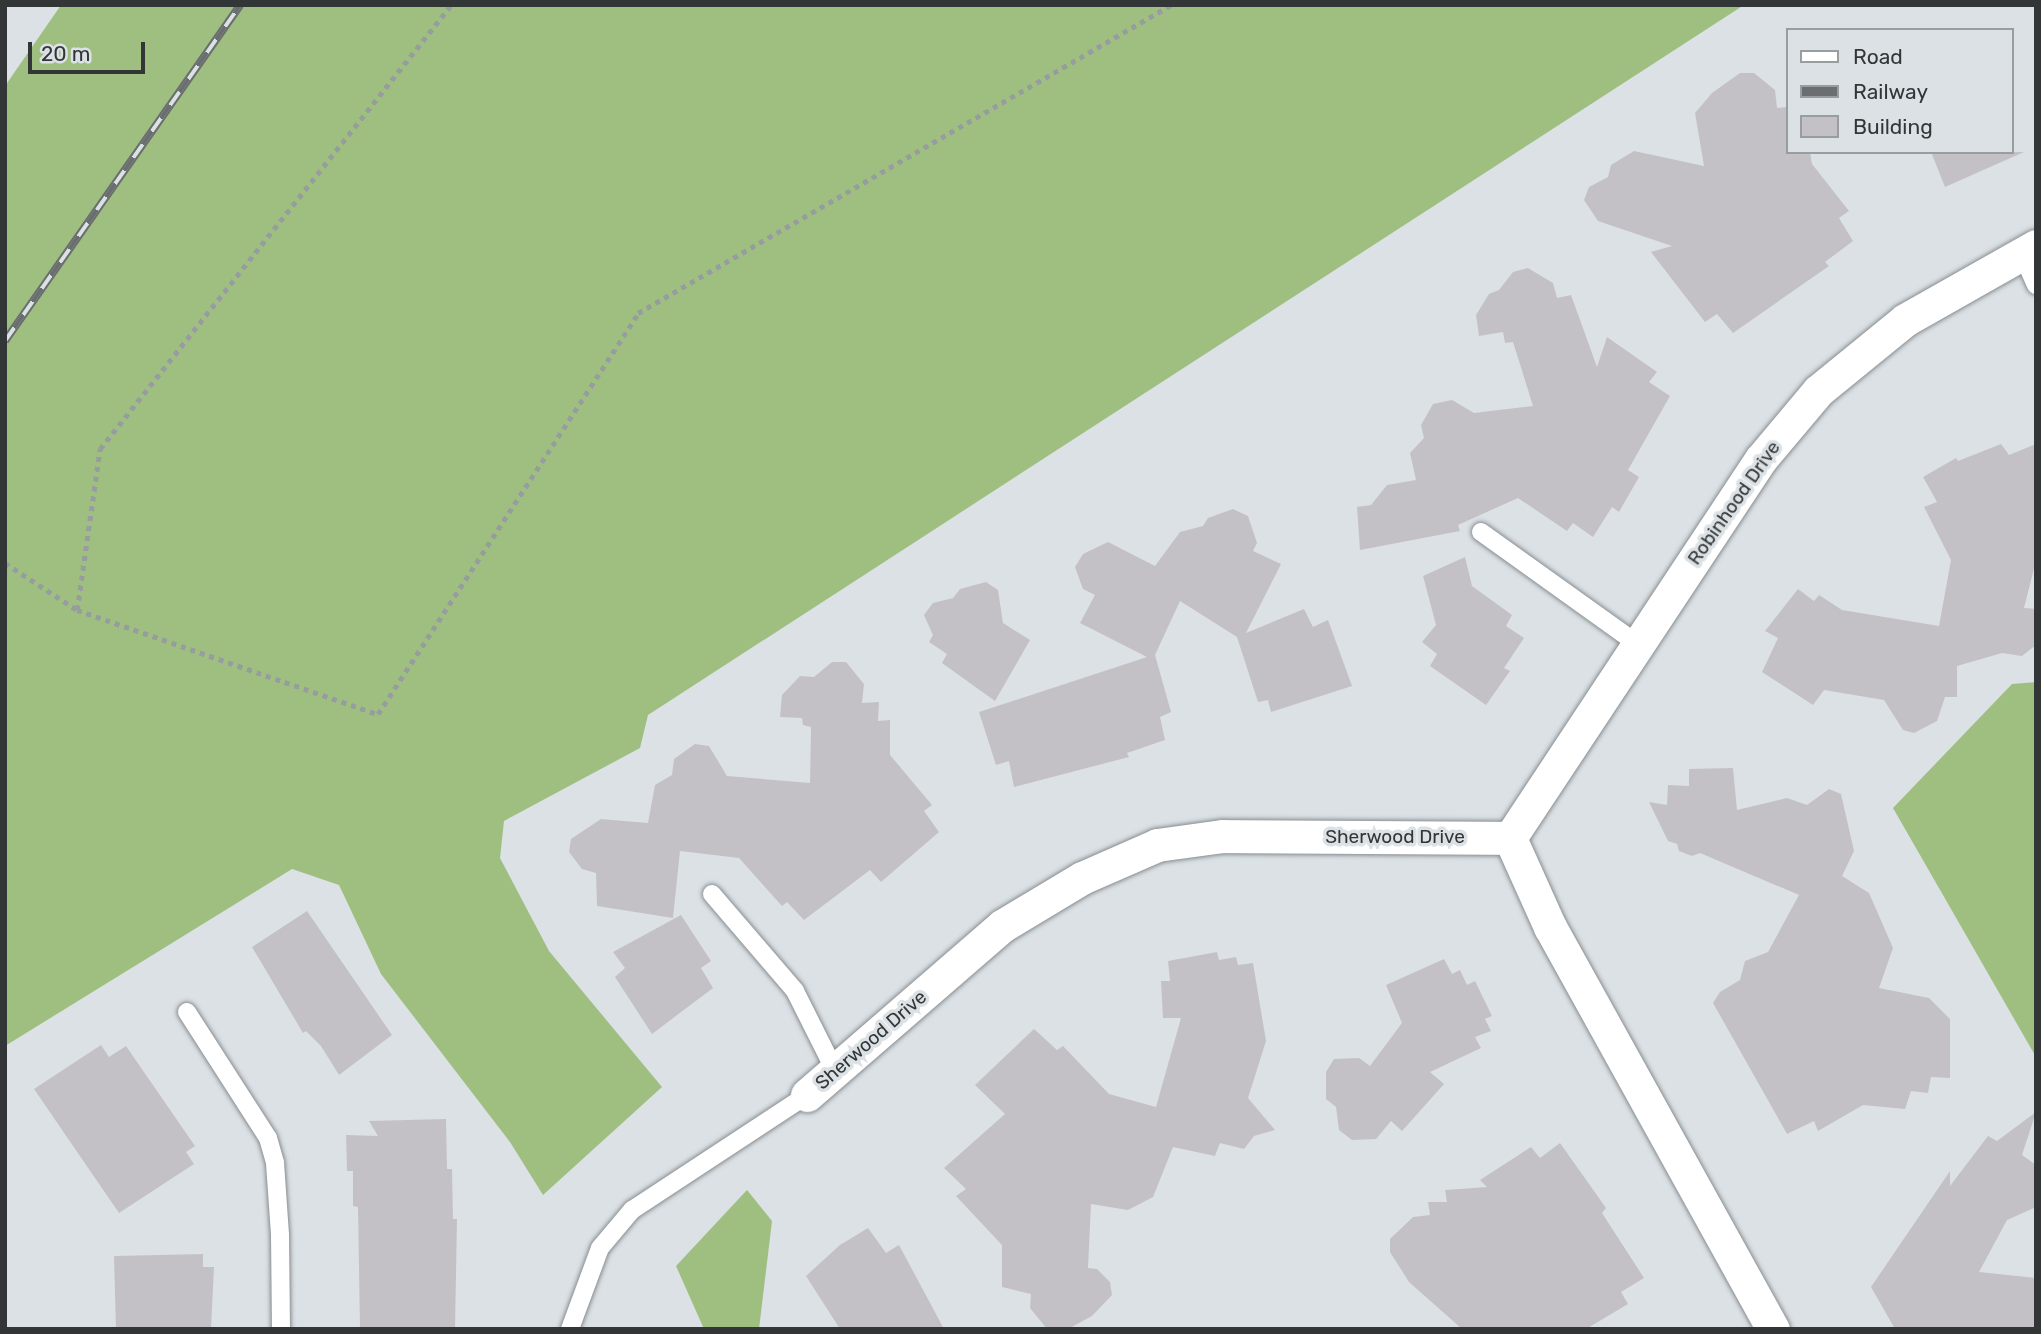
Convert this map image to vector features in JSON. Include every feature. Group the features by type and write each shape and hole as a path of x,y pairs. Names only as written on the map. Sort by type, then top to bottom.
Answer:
{"street":[{"name":"Robinhood Drive","path":"1510,838 1636,643 1761,459 1818,391 1905,320 2031,263"},
{"name":"Sherwood Drive","path":"807,1095 1002,926 1082,878 1157,845 1223,836 1510,838"},
{"path":"1510,838 1550,927 1773,1329"}],"lane":[{"path":"1481,532 1636,643"},
{"path":"712,894 795,991 835,1071"},
{"path":"187,1013 268,1138 279,1223 281,1329"},
{"path":"570,1329 600,1248 632,1210 807,1095"}],"path":[{"path":"77,610 100,449 451,5"},
{"path":"5,563 77,610 378,714 638,313 1171,5"}],"green space":[{"path":"61,5 1744,5 648,715 640,748 504,821 500,858 549,951 662,1087 543,1195 510,1142 381,974 339,885 292,869 5,1046 5,86"},
{"path":"2036,682 2036,1057 1893,808 2012,684"},
{"path":"747,1190 772,1221 759,1329 704,1329 676,1266"}],"building":[{"path":"1740,73 1754,73 1775,90 1777,108 1786,107 1786,154 1810,154 1812,164 1849,211 1839,218 1853,241 1825,262 1829,266 1733,333 1717,314 1705,322 1651,252 1672,246 1598,221 1584,200 1589,187 1608,177 1611,165 1634,151 1704,166 1695,113 1712,93"},
{"path":"2024,152 1945,187 1932,154"},
{"path":"1528,268 1553,283 1557,298 1571,295 1597,367 1607,337 1657,372 1649,382 1670,396 1628,470 1639,477 1619,512 1612,507 1593,537 1573,523 1567,531 1518,498 1458,525 1460,531 1360,550 1357,507 1371,505 1387,485 1416,480 1410,453 1424,438 1421,425 1433,404 1452,400 1474,413 1533,406 1513,342 1505,343 1503,332 1479,336 1476,315 1489,294 1499,290 1513,272"},
{"path":"2001,444 2009,455 2036,444 2036,561 2024,608 2036,609 2036,645 2022,656 2002,653 1957,666 1957,697 1945,697 1937,721 1914,733 1903,730 1884,700 1824,690 1813,705 1762,672 1778,638 1765,631 1798,589 1814,601 1819,595 1842,610 1939,626 1951,560 1924,507 1937,502 1923,477 1956,458 1958,461"},
{"path":"1233,509 1248,516 1257,543 1253,551 1281,564 1246,633 1304,609 1313,627 1328,620 1352,686 1271,712 1268,700 1258,702 1237,637 1180,601 1155,655 1171,712 1160,717 1165,740 1127,753 1129,757 1014,787 1009,761 996,765 979,712 1147,657 1080,623 1095,595 1083,589 1075,567 1083,554 1108,542 1155,566 1180,532 1203,526 1208,518"},
{"path":"1465,557 1472,586 1512,615 1506,626 1524,638 1504,668 1510,671 1486,705 1430,666 1437,654 1422,642 1436,625 1423,576"},
{"path":"986,582 998,590 1003,623 1030,640 995,701 942,663 947,654 929,642 933,635 924,615 933,603 953,598 960,589"},
{"path":"832,662 846,662 864,684 862,703 879,702 878,721 890,720 890,755 932,805 924,811 939,832 881,882 870,870 804,920 787,902 782,906 739,858 680,851 673,918 597,906 596,873 582,869 569,852 571,839 601,819 648,823 655,785 672,775 674,759 695,744 709,746 727,776 810,783 811,727 803,725 802,718 780,717 782,695 800,676 814,677"},
{"path":"1733,768 1737,810 1787,798 1807,805 1829,789 1841,794 1854,851 1842,876 1869,893 1893,948 1879,988 1929,998 1950,1019 1950,1078 1931,1077 1928,1093 1911,1091 1905,1109 1863,1105 1818,1131 1814,1121 1787,1134 1713,1003 1720,992 1740,980 1745,961 1768,952 1799,895 1700,853 1692,856 1679,851 1677,844 1668,841 1649,802 1667,805 1668,785 1689,786 1689,769"},
{"path":"307,911 392,1035 339,1075 321,1046 306,1031 303,1033 252,947"},
{"path":"681,915 711,961 701,968 713,988 652,1034 615,977 625,968 613,952"},
{"path":"1217,952 1219,960 1236,957 1238,965 1253,963 1266,1041 1248,1098 1275,1130 1254,1136 1244,1149 1220,1143 1215,1156 1173,1147 1153,1197 1128,1210 1091,1204 1088,1268 1097,1269 1110,1282 1112,1295 1092,1316 1068,1329 1047,1329 1030,1308 1031,1294 1002,1287 1002,1245 956,1196 966,1189 944,1168 1005,1114 975,1085 1034,1029 1057,1050 1063,1046 1109,1094 1156,1107 1181,1018 1163,1018 1161,981 1170,981 1168,961"},
{"path":"1444,959 1452,974 1460,970 1467,985 1475,981 1492,1016 1485,1019 1491,1031 1475,1037 1481,1048 1430,1072 1444,1084 1402,1131 1391,1121 1376,1139 1352,1140 1339,1130 1336,1107 1326,1099 1326,1072 1334,1059 1359,1058 1370,1066 1402,1023 1386,985"},
{"path":"101,1045 109,1057 126,1046 195,1146 186,1152 194,1164 119,1213 34,1089"},
{"path":"2036,1112 2022,1155 2036,1165 2036,1207 2007,1220 1979,1272 2036,1278 2036,1329 1895,1329 1871,1287 1950,1171 1950,1186 1988,1136 1997,1141"},
{"path":"446,1119 447,1169 452,1169 453,1219 457,1219 455,1329 360,1329 358,1207 353,1206 353,1171 347,1171 346,1135 378,1136 369,1121"},
{"path":"1560,1143 1606,1208 1602,1213 1644,1278 1621,1292 1628,1304 1586,1329 1462,1329 1409,1282 1390,1252 1390,1239 1413,1217 1430,1215 1428,1202 1447,1202 1445,1190 1487,1187 1480,1180 1531,1147 1540,1158"},
{"path":"868,1228 886,1253 899,1245 944,1329 840,1329 806,1276 840,1245"},
{"path":"203,1254 203,1267 214,1267 211,1329 116,1329 114,1256"}],"railway":[{"path":"5,341 240,5"}]}
